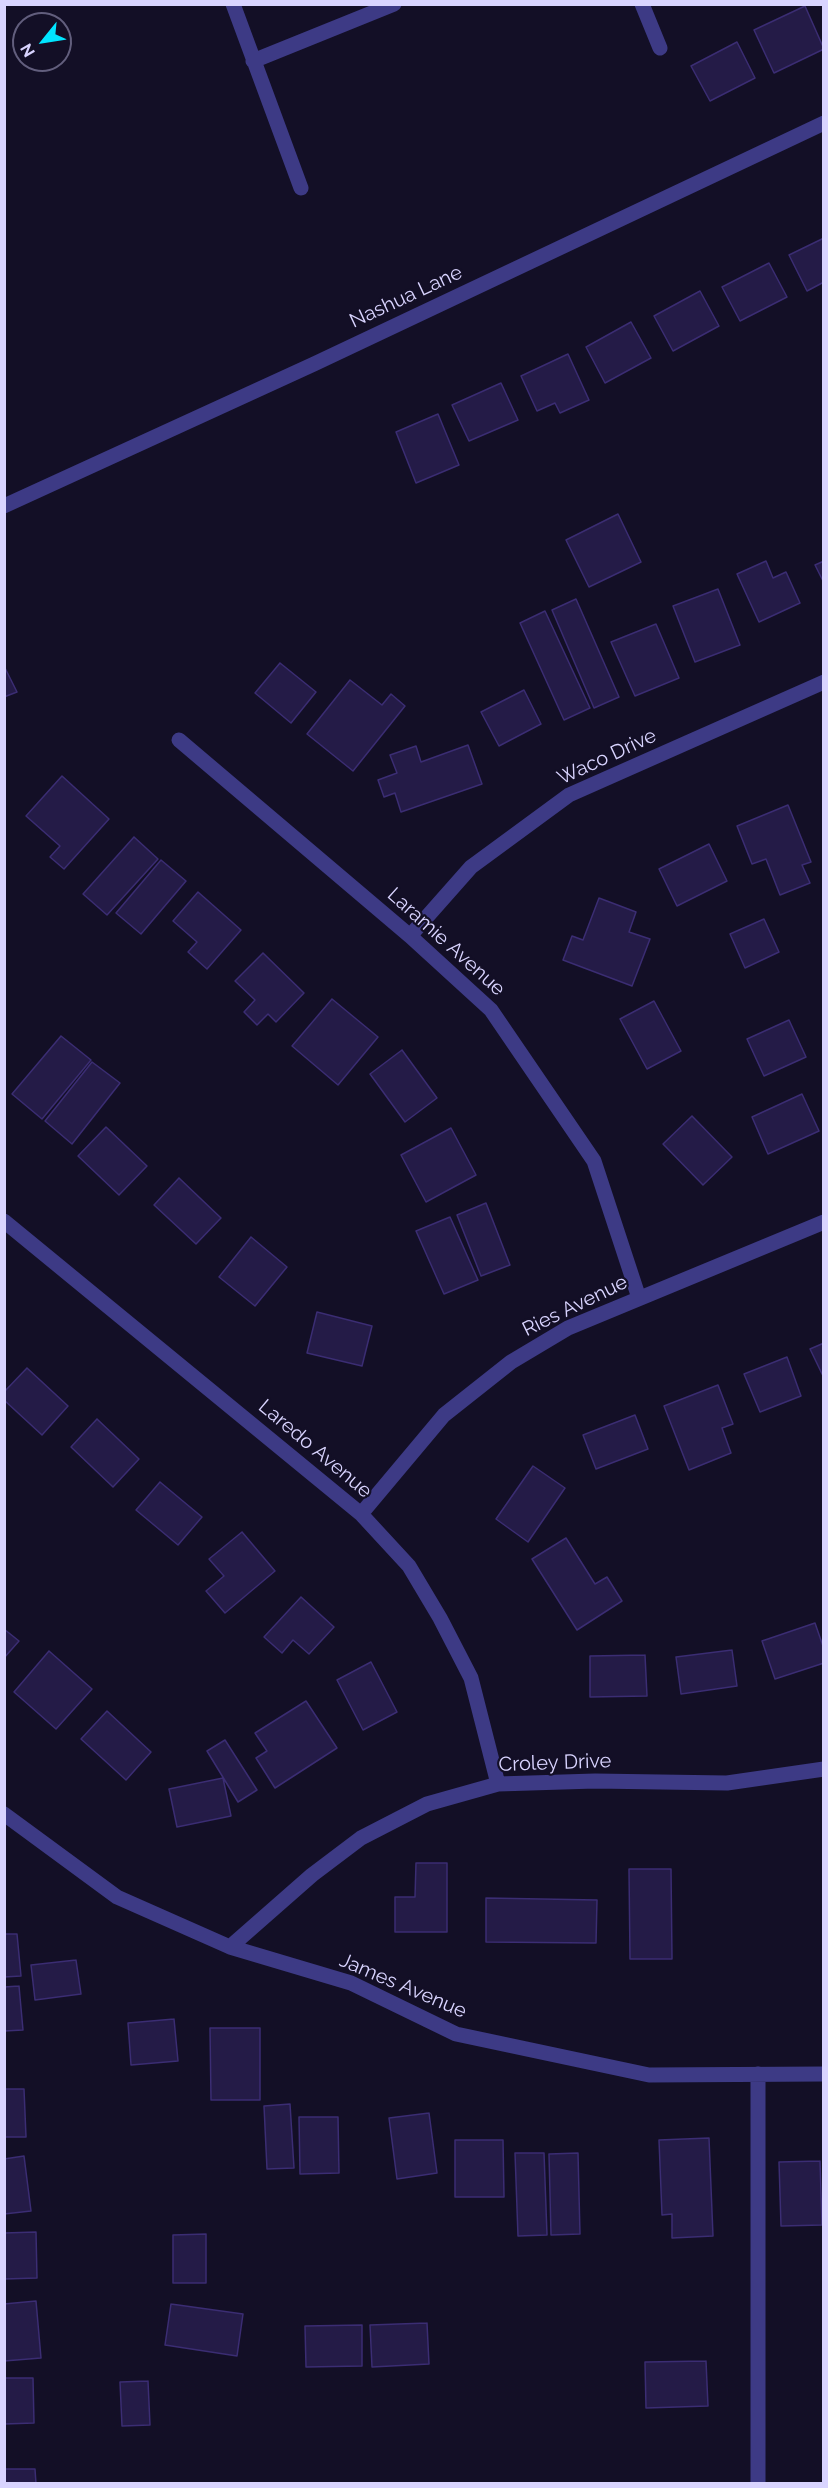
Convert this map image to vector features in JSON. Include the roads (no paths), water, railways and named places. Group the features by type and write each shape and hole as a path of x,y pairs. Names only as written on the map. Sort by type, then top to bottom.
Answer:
{"street":[{"path":"233,4 301,188"},
{"path":"253,61 394,4"},
{"path":"642,4 660,48"},
{"name":"Nashua Lane","path":"4,506 314,364 824,123"},
{"name":"Waco Drive","path":"410,936 471,867 569,795 824,682"},
{"name":"Laramie Avenue","path":"179,740 410,936 491,1010 594,1161 639,1298"},
{"name":"Laredo Avenue","path":"4,1221 361,1514 409,1566 440,1618 471,1678 498,1784"},
{"name":"Ries Avenue","path":"361,1514 444,1415 511,1362 568,1328 824,1222"},
{"name":"Croley Drive","path":"230,1947 312,1875 361,1838 427,1804 498,1784 595,1781 727,1783 824,1769"},
{"name":"James Avenue","path":"4,1814 117,1897 230,1947 351,1983 456,2034 649,2075 824,2074"},
{"path":"758,2074 758,2484"}]}
